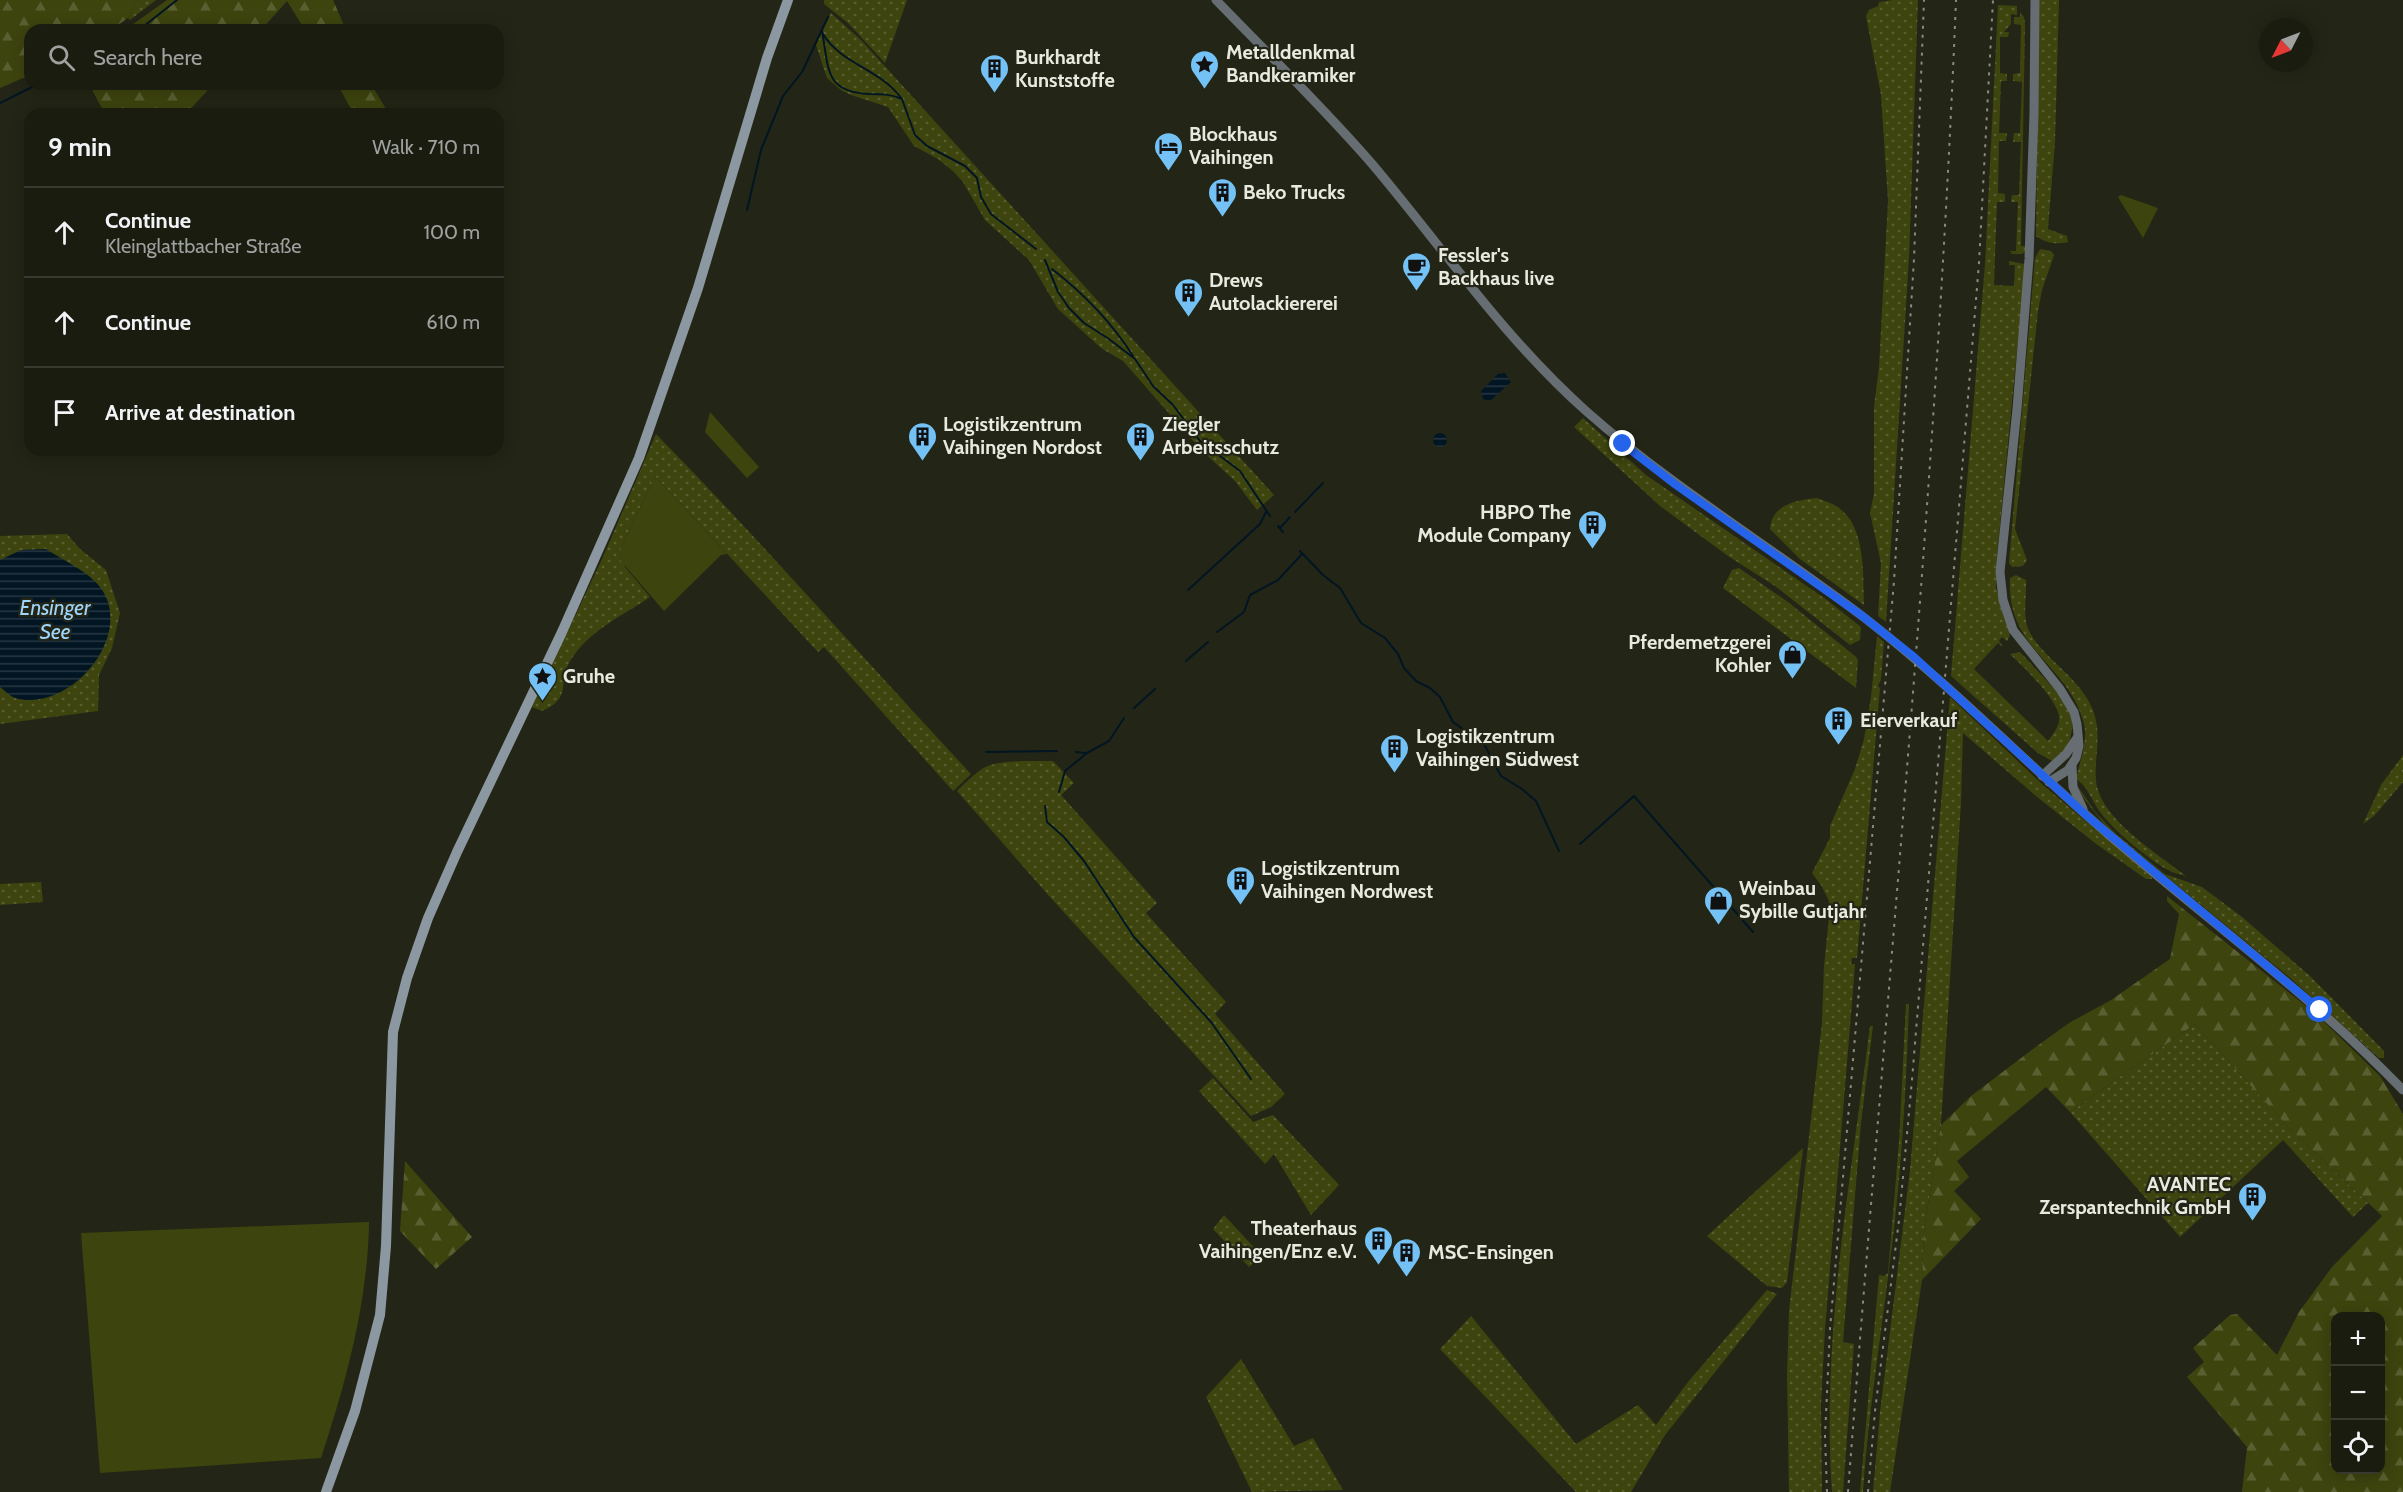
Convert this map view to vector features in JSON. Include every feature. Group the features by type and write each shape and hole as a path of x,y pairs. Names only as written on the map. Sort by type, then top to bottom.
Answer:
{"main road":[{"path":"326,1492 355,1411 380,1315 386,1246 393,1032 407,978 428,918 457,852 561,632 639,458 698,288 766,58 788,0"}],"street":[{"path":"1216,0 1327,114 1370,162 1481,302 1552,380 1623,444 1676,485 1861,615 1952,691 2087,816 2320,1010 2403,1090"},
{"path":"2035,0 2029,259 2001,579 2003,600 2013,630 2068,701 2077,724 2078,751 2072,766 2073,787 2087,816"},
{"path":"2045,779 2077,738"},
{"path":"2045,779 2062,775 2072,766"}],"green space":[{"path":"0,0 138,0 128,18 120,24 24,24 24,78 0,88"},
{"path":"138,0 156,0 130,20 128,18"},
{"path":"167,0 333,0 343,24 301,24 287,1 266,24 133,24"},
{"path":"824,0 907,0 885,63 848,23 824,4"},
{"path":"1918,0 1909,258 1886,622 1878,616 1881,563 1870,513 1874,494 1874,407 1879,367 1888,201 1881,95 1866,16 1869,10 1878,6 1879,2"},
{"path":"2039,0 2059,0 2055,142 2048,229 2067,236 2068,242 2060,243 2047,242 2036,236"},
{"path":"1998,5 2017,6 2017,15 2011,14 2011,24 2004,32 2009,32 2008,37 2000,37 2000,73 2007,74 2007,81 2001,81 1999,133 2007,133 2006,141 1999,141 1998,193 2005,194 2005,202 1997,202 1994,285 2014,286 2015,265 2009,265 2009,261 2024,264 2025,270 1997,555 1996,588 2010,635 2007,641 2002,637 1999,641 2003,647 1998,643 1974,669 2048,741 2059,722 2056,707 2038,682 2010,654 2020,652 2061,696 2071,714 2073,724 2069,745 2052,761 2038,753 1951,676 1985,264"},
{"path":"2020,12 2025,24 2021,246 2026,246 2026,251 2022,254 2012,254 2010,251 2016,251 2018,202 2011,202 2012,195 2019,195 2021,142 2013,142 2014,133 2020,133 2022,82 2013,81 2013,74 2020,73 2021,25 2014,24 2014,17 2020,17"},
{"path":"831,13 861,40 1274,495 1257,510 1235,481 1202,451 1123,361 1101,348 1058,309 1029,260 985,220 963,182 953,171 938,159 914,146 888,107 851,95 827,78 816,45"},
{"path":"92,90 208,90 191,108 102,108"},
{"path":"340,90 375,90 385,108 351,108"},
{"path":"2121,195 2158,208 2143,238 2118,197"},
{"path":"2040,249 2051,251 2054,255 2042,290 2038,311 2015,529 2027,560 2023,566 2012,567 2009,563 2035,258"},
{"path":"710,412 759,467 747,478 705,432"},
{"path":"1583,418 1646,475 1827,600 1861,627 1860,640 1850,645 1775,586 1728,556 1660,506 1574,427"},
{"path":"656,434 971,774 953,791 824,647 818,652 655,476 621,548 625,567 650,597 596,632 578,650 566,669 563,689 558,701 542,711 532,707 603,557"},
{"path":"655,476 727,554 721,555 664,611 620,560 621,548"},
{"path":"1817,498 1839,508 1848,516 1854,527 1859,539 1863,567 1864,605 1800,559 1770,529 1775,514 1780,509 1794,502"},
{"name":"Ensinger See","path":"67,534 80,549 106,570 120,613 112,648 99,675 98,711 0,724 0,536"},
{"path":"1739,568 1788,602 1855,656 1858,660 1856,688 1723,588 1732,570"},
{"path":"2016,575 2026,580 2026,620 2032,637 2078,686 2092,708 2098,735 2096,781 2100,795 2119,822 2186,876 2172,872 2141,852 2106,819 2086,789 2076,779 2084,744 2084,724 2077,703 2066,686 2028,640 2018,623 2011,603 2010,578"},
{"path":"1877,636 1884,642 1881,679 1878,686 1880,688 1857,958 1852,958 1851,964 1855,964 1825,1329 1821,1405 1822,1492 1789,1492 1787,1374 1789,1311 1822,1023 1829,917 1829,901 1812,873 1830,838 1830,826 1855,769 1864,739"},
{"path":"1950,697 2043,785 2152,879 2146,879 2095,843 1963,733 1961,802 1941,1125 1924,1229 1922,1280 1890,1492 1873,1492 1880,1412 1910,1170"},
{"path":"2403,755 2403,782 2374,816 2363,824 2381,785"},
{"path":"1023,761 1053,761 1074,783 1061,795 1157,903 1146,913 1226,1002 1215,1014 1285,1094 1271,1107 1251,1116 1049,896 957,791 986,767"},
{"path":"2077,785 2096,813 2115,833 2165,874 2202,887 2242,917 2311,977 2384,1051 2384,1058 2379,1058 2288,976 2107,828 2083,797"},
{"path":"41,882 43,902 0,905 0,884"},
{"path":"2167,896 2316,1014 2380,1076 2403,1114 2403,1492 2242,1492 2247,1447 2187,1377 2204,1362 2193,1348 2230,1315 2237,1314 2277,1355 2299,1312 2332,1267 2382,1216 2289,1128 2195,1024 2070,1112 2046,1087 1957,1161 1969,1177 1954,1191 1981,1219 1922,1280 1924,1229 1941,1125 1971,1096 2033,1049 2069,1023 2111,1000 2170,959 2179,914 2167,901"},
{"path":"1906,1004 1909,1004 1906,1071 1897,1203 1871,1408 1863,1492 1860,1492 1879,1275 1884,1276 1888,1273 1899,1142"},
{"path":"2195,1024 2289,1128 2368,1203 2353,1217 2283,1140 2180,1237 2070,1112"},
{"path":"1870,1026 1873,1026 1861,1123 1843,1342 1854,1344 1843,1492 1832,1492 1830,1434 1834,1317"},
{"path":"1213,1078 1253,1122 1273,1115 1339,1185 1311,1215 1274,1154 1265,1164 1199,1091"},
{"path":"1803,1148 1787,1282 1782,1288 1767,1286 1707,1236"},
{"path":"405,1161 472,1237 436,1269 400,1231"},
{"path":"1224,1215 1262,1256 1249,1267 1213,1229"},
{"path":"369,1222 365,1282 354,1342 321,1458 100,1473 81,1233"},
{"path":"1767,1290 1777,1294 1665,1435 1631,1492 1576,1492 1440,1349 1471,1316 1576,1444 1638,1405 1656,1425 1688,1382"},
{"path":"1241,1359 1294,1446 1313,1438 1343,1490 1252,1492 1206,1397"}],"water":[{"path":"1505,373 1511,382 1490,401 1483,399 1481,391 1498,374"},
{"path":"1437,433 1443,433 1447,440 1443,447 1437,447 1433,443 1433,437"},
{"name":"Ensinger See","path":"46,549 86,573 99,586 104,593 110,612 109,632 101,652 89,670 73,684 55,695 35,700 15,698 0,687 0,560 21,550"}],"waterway":[{"path":"147,24 177,0"},
{"path":"747,210 761,150 783,96 802,72 828,17"},
{"path":"822,31 828,67 836,83 854,92 894,96 902,99 915,135 927,146 965,166 977,178 981,197 991,214 1036,249"},
{"path":"823,34 840,53 882,80 901,98"},
{"path":"0,103 26,90"},
{"path":"1045,260 1058,292 1069,308 1084,323 1135,359 1153,386 1173,405 1200,441 1240,471 1270,516"},
{"path":"1052,269 1096,309 1133,356"},
{"path":"1295,512 1323,483"},
{"path":"1188,590 1260,524 1266,512"},
{"path":"1280,528 1290,517"},
{"path":"1278,526 1283,532"},
{"path":"1300,551 1323,575 1340,588 1361,623 1385,638 1398,654 1404,668 1416,681 1430,688 1440,697 1453,722 1484,744 1501,776 1536,801 1559,851"},
{"path":"1217,632 1244,612 1250,595 1278,580 1302,554"},
{"path":"1186,661 1208,642"},
{"path":"1134,708 1155,689"},
{"path":"1059,792 1065,771 1087,753 1109,741 1124,718"},
{"path":"986,752 1057,751"},
{"path":"1076,752 1085,753"},
{"path":"1580,844 1634,796 1753,932"},
{"path":"1045,806 1047,822 1064,837 1084,861 1134,937 1211,1022 1251,1079"}],"railway":[{"path":"1827,1492 1825,1436 1830,1329 1894,581 1914,259 1924,0"},
{"path":"1848,1492 1923,560 1947,187 1956,0"},
{"path":"1868,1492 1875,1411 1899,1220 1912,1080 1979,263 1993,0"}],"place":[{"name":"Metalldenkmal Bandkeramiker","path":"1205,90"},
{"name":"Burkhardt Kunststoffe","path":"994,94"},
{"name":"Blockhaus Vaihingen","path":"1168,172"},
{"name":"Beko Trucks","path":"1222,218"},
{"name":"Fessler's Backhaus live","path":"1417,292"},
{"name":"Drews Autolackiererei","path":"1188,318"},
{"name":"Logistikzentrum Vaihingen Nordost","path":"922,462"},
{"name":"Ziegler Arbeitsschutz","path":"1141,462"},
{"name":"HBPO The Module Company","path":"1592,550"},
{"name":"Pferdemetzgerei Kohler","path":"1792,680"},
{"name":"Gruhe","path":"542,702"},
{"name":"Eierverkauf","path":"1839,746"},
{"name":"Logistikzentrum Vaihingen Südwest","path":"1395,774"},
{"name":"Logistikzentrum Vaihingen Nordwest","path":"1240,906"},
{"name":"Weinbau Sybille Gutjahr","path":"1718,926"},
{"name":"AVANTEC Zerspantechnik GmbH","path":"2252,1222"},
{"name":"Theaterhaus Vaihingen/Enz e.V.","path":"1378,1266"},
{"name":"MSC-Ensingen","path":"1407,1278"}],"route":[{"path":"1623,444 1676,485 1861,615 1914,657 2087,816 2320,1010"}]}
